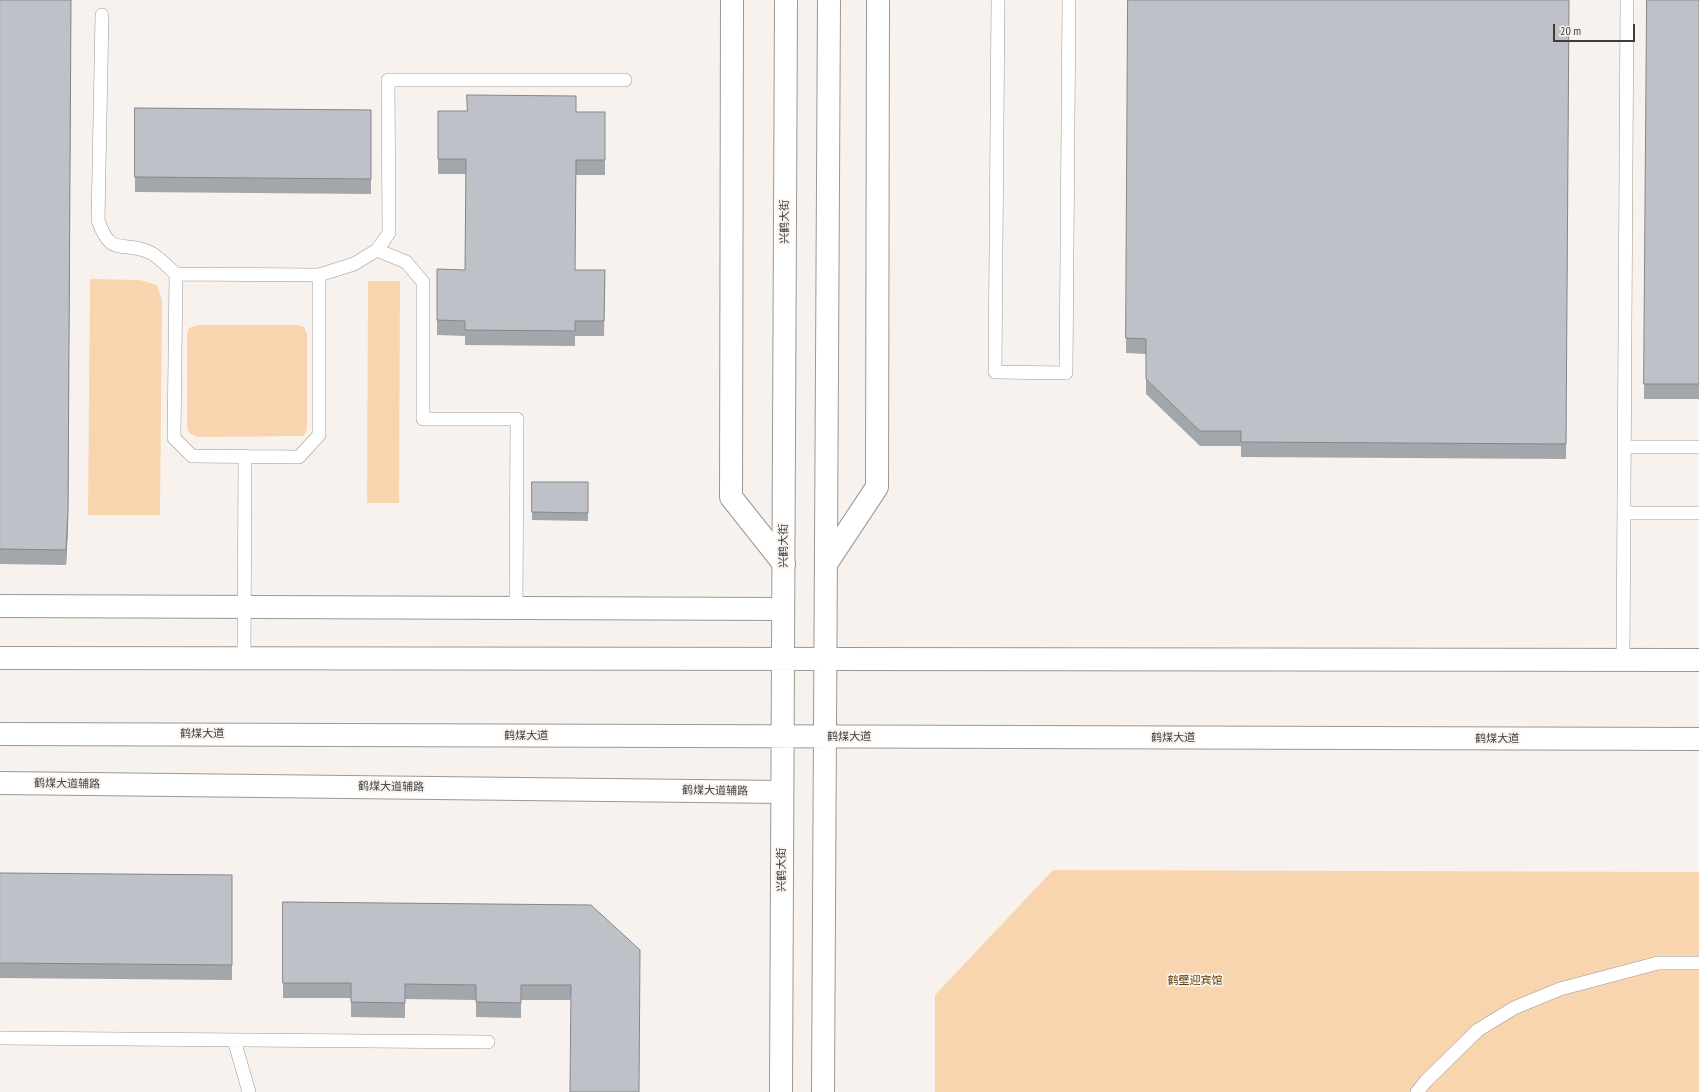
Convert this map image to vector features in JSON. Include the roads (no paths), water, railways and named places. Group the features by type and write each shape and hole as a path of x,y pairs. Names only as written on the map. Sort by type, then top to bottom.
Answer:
{"main road":[{"path":"732,0 731,496 784,564"},
{"name":"兴鹤大街","path":"781,1092 786,0"},
{"path":"823,1092 829,0"},
{"path":"826,564 877,487 878,0"},
{"path":"0,606 783,610"},
{"path":"0,658 1699,660"},
{"name":"鹤煤大道","path":"0,734 1699,739"},
{"name":"鹤煤大道辅路","path":"0,783 782,792"}],"lane":[{"path":"998,0 995,372 1066,373 1069,0"},
{"path":"1622,660 1627,0"},
{"path":"102,15 98,220 103,235 110,244 150,252 176,274 318,275 354,264 377,250 389,233 388,80 625,80"},
{"path":"377,250 406,262 423,282 423,419 517,419 516,608"},
{"path":"176,274 174,438 192,456 299,457 319,435 318,275"},
{"path":"1624,447 1699,447"},
{"path":"244,658 245,456"},
{"path":"1624,512 1699,513"},
{"path":"1417,1092 1426,1081 1478,1030 1514,1008 1560,990 1658,962 1699,963"},
{"path":"0,1038 488,1042"},
{"path":"234,1040 249,1092"}],"park label":[{"name":"鹤壁迎宾馆","path":"1195,981"}]}
